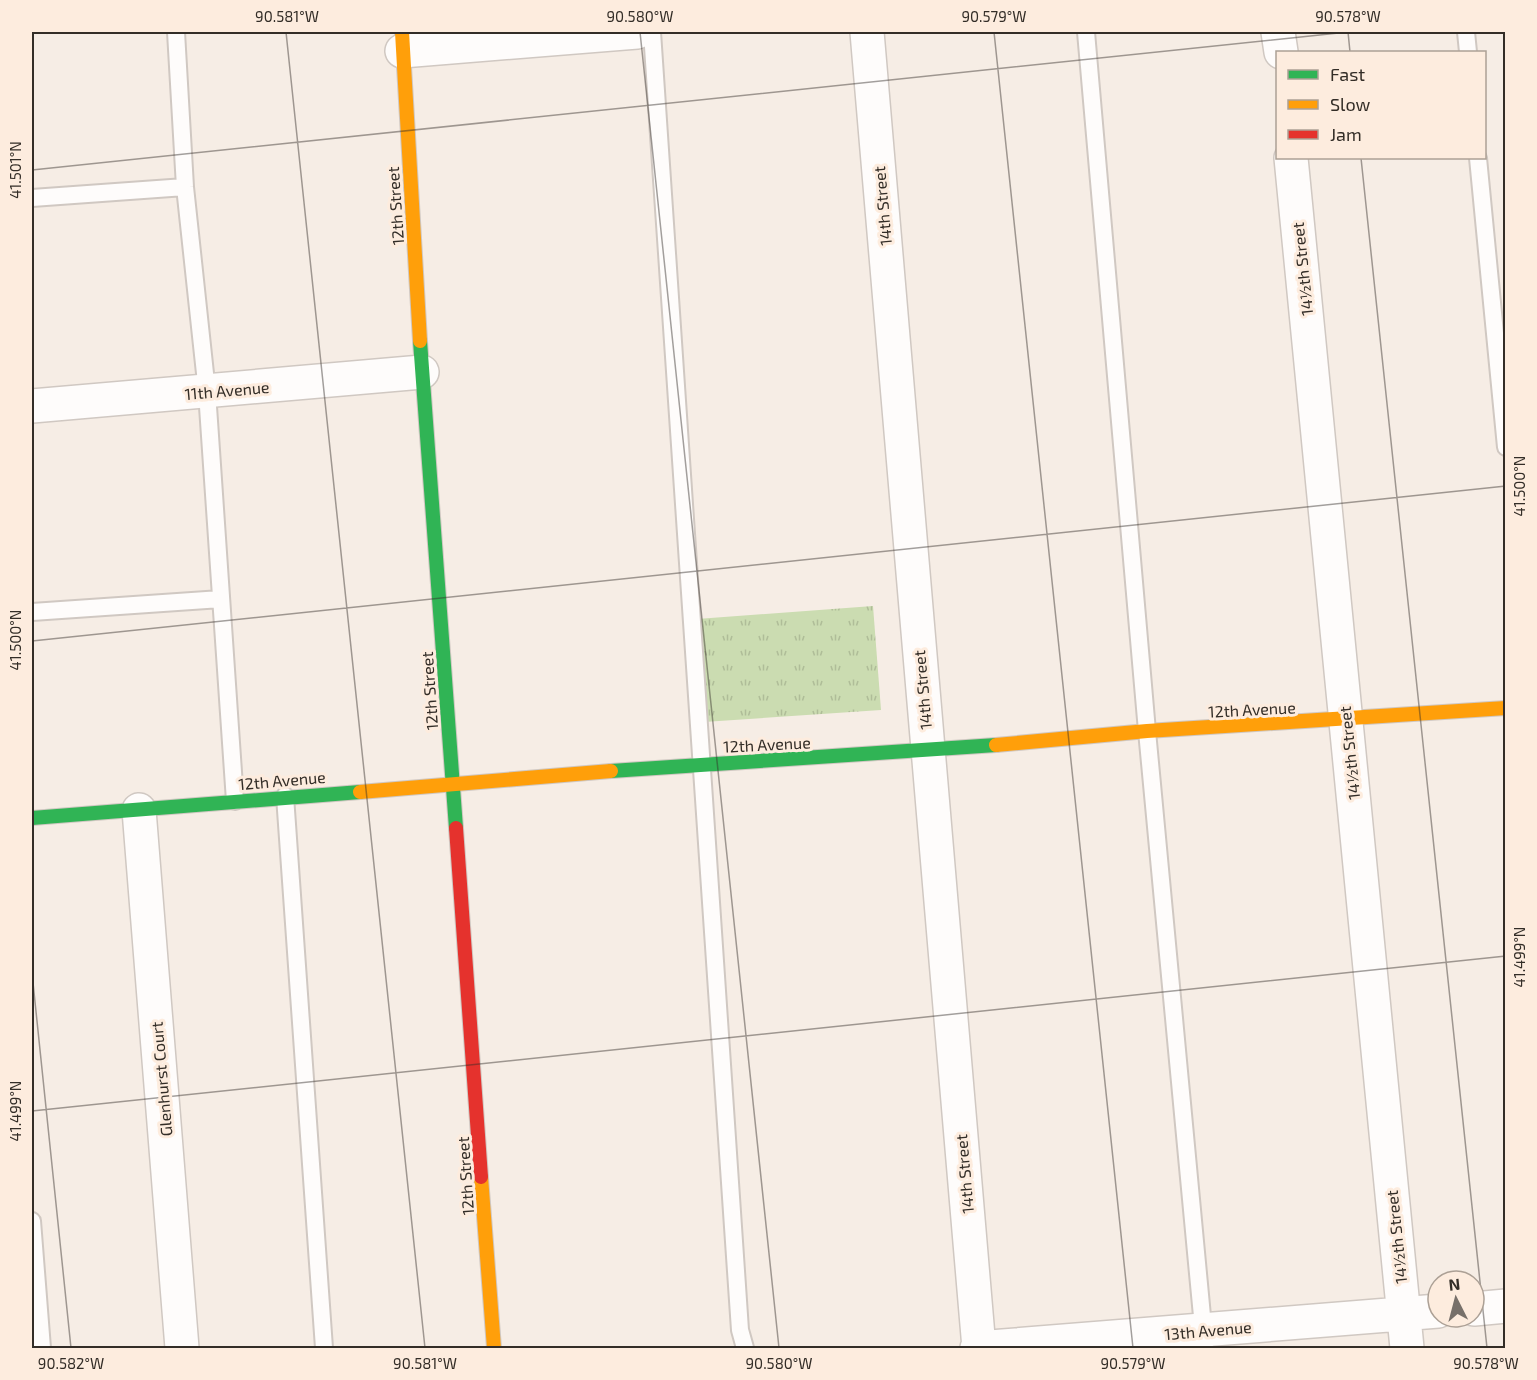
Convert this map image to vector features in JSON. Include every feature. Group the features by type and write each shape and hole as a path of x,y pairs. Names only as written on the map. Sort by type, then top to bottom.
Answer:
{"street":[{"path":"402,41 637,32"},
{"name":"14th Street","path":"867,32 978,1348"},
{"path":"1278,32 1281,51"},
{"name":"12th Street","path":"402,41 422,372 494,1348"},
{"name":"14½th Street","path":"1291,159 1407,1348"},
{"name":"11th Avenue","path":"32,406 422,372"},
{"name":"12th Avenue","path":"32,818 701,764 927,751 1147,731 1506,708"},
{"name":"Glenhurst Court","path":"139,810 182,1348"},
{"path":"1486,1308 1506,1306"},
{"name":"13th Avenue","path":"978,1348 1204,1339 1426,1312"}],"lane":[{"path":"176,32 185,187 207,392 235,801"},
{"path":"652,32 740,1330 746,1348"},
{"path":"1086,32 1147,731 1204,1339"},
{"path":"1466,32 1468,51"},
{"path":"1478,159 1506,447"},
{"path":"32,198 185,187"},
{"path":"32,612 221,598"},
{"path":"285,796 324,1348"},
{"path":"32,1221 42,1348"}],"green space":[{"path":"873,606 881,710 704,722 697,619"}],"traffic: fast":[{"path":"420,341 456,828"},
{"path":"611,771 996,745"},
{"path":"32,818 360,792"}],"traffic: slow":[{"path":"402,32 420,341"},
{"path":"996,745 1147,731 1506,708"},
{"path":"360,792 611,771"},
{"path":"481,1177 494,1348"}],"traffic: jam":[{"path":"456,828 481,1177"}]}
